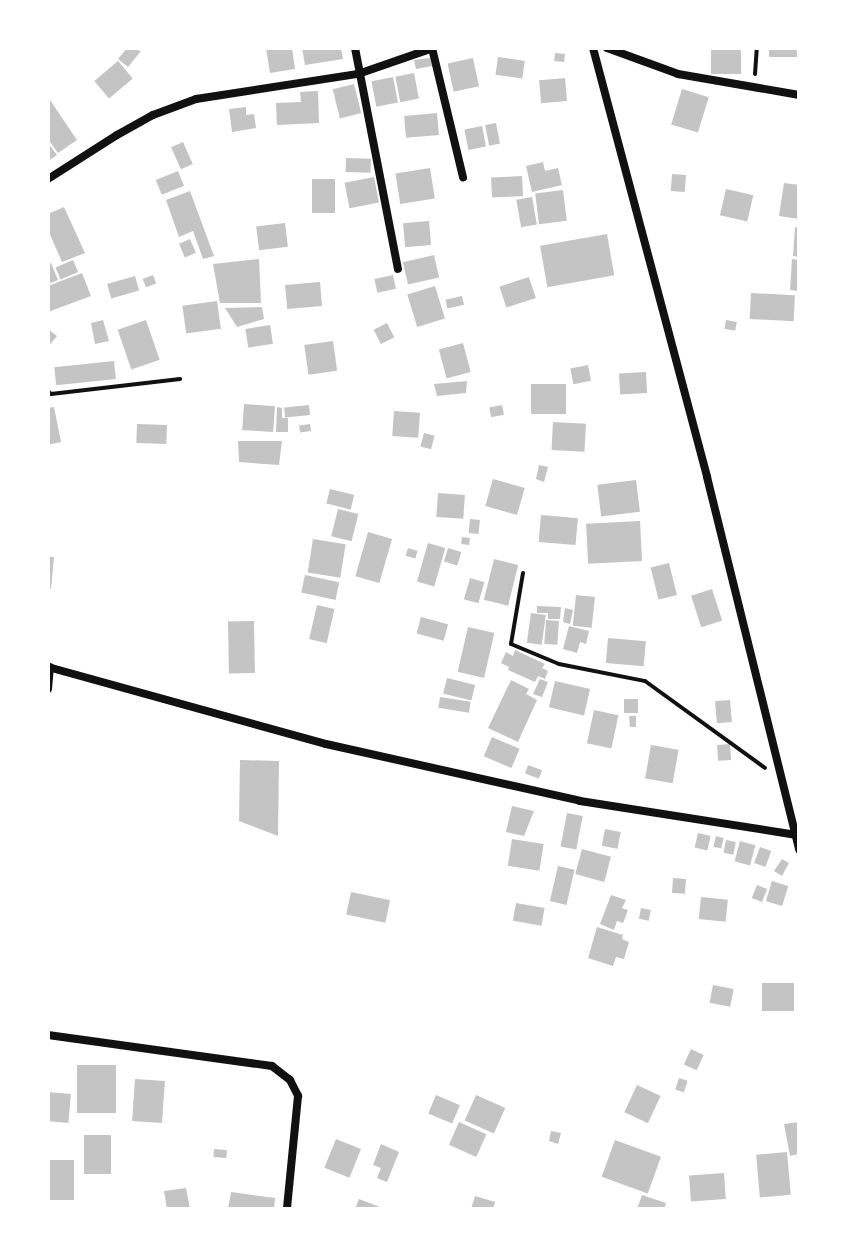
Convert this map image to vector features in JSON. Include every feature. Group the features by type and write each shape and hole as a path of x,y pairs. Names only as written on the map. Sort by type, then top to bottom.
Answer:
{"street":[{"path":"355,48 398,269"},
{"path":"48,179 153,115 196,99 358,74 432,48 463,177"},
{"path":"593,48 703,462 799,850"},
{"path":"607,48 678,74 799,95"},
{"path":"48,689 49,667 326,744 566,798 797,834"},
{"path":"48,1035 272,1066 290,1080 298,1096 287,1209"}],"path":[{"path":"754,88 757,48"},
{"path":"48,391 51,394 180,379"},
{"path":"523,573 511,644 559,664 645,681 782,781"}],"building":[{"path":"127,48 141,51 128,67 118,59"},
{"path":"266,48 292,48 295,69 270,73"},
{"path":"302,48 341,48 343,59 305,65"},
{"path":"711,48 741,48 741,74 711,74"},
{"path":"769,48 799,48 799,57 769,57"},
{"path":"555,53 565,54 564,62 554,61"},
{"path":"498,57 525,61 522,79 495,75"},
{"path":"430,58 432,66 416,69 414,60"},
{"path":"473,58 479,86 454,92 448,63"},
{"path":"118,61 133,79 109,99 94,81"},
{"path":"414,73 419,99 400,102 395,77"},
{"path":"393,77 398,103 376,107 371,81"},
{"path":"565,78 567,101 541,103 539,80"},
{"path":"354,84 361,113 340,118 333,89"},
{"path":"682,89 709,97 698,133 671,124"},
{"path":"318,91 319,123 277,125 276,103 301,102 300,92"},
{"path":"50,100 77,140 58,153 48,139"},
{"path":"246,107 246,115 254,114 256,128 232,132 229,109"},
{"path":"437,113 439,135 406,138 404,116"},
{"path":"496,123 500,144 489,146 485,125"},
{"path":"482,126 486,147 468,150 464,129"},
{"path":"183,142 193,164 181,169 171,147"},
{"path":"48,143 57,155 48,161"},
{"path":"346,158 371,159 370,173 346,172"},
{"path":"543,162 545,171 558,168 562,185 532,192 526,166"},
{"path":"430,168 435,199 400,204 395,173"},
{"path":"178,171 184,186 162,195 156,180"},
{"path":"672,174 686,175 685,192 671,191"},
{"path":"522,176 523,196 492,198 491,178"},
{"path":"374,177 379,203 350,208 345,183"},
{"path":"312,179 335,179 335,213 312,213"},
{"path":"784,183 799,185 799,219 779,216"},
{"path":"726,189 753,195 747,222 720,215"},
{"path":"563,190 567,221 539,224 535,193"},
{"path":"190,191 214,256 203,259 193,231 179,237 166,200"},
{"path":"532,197 537,225 521,227 516,200"},
{"path":"64,207 85,253 62,262 48,230 48,214"},
{"path":"429,221 431,245 405,247 403,223"},
{"path":"285,223 288,247 259,250 256,227"},
{"path":"795,227 799,228 799,257 793,256"},
{"path":"607,234 614,275 547,287 540,246"},
{"path":"190,239 196,253 185,257 179,244"},
{"path":"434,255 439,277 408,285 403,262"},
{"path":"259,259 261,303 220,303 213,264"},
{"path":"792,259 799,260 799,291 790,290"},
{"path":"73,260 78,272 61,279 56,267"},
{"path":"51,263 58,280 48,284 48,264"},
{"path":"82,273 91,296 48,312 48,286"},
{"path":"153,275 156,283 146,287 143,279"},
{"path":"393,275 396,289 377,293 374,279"},
{"path":"135,276 139,290 111,298 107,284"},
{"path":"529,277 536,298 506,308 500,287"},
{"path":"320,282 322,306 287,309 285,285"},
{"path":"435,286 445,319 417,327 407,294"},
{"path":"751,293 795,295 794,321 750,319"},
{"path":"462,296 464,305 447,309 445,300"},
{"path":"217,301 221,329 186,334 182,306"},
{"path":"262,307 264,319 237,327 225,308"},
{"path":"103,320 109,341 95,344 91,323"},
{"path":"146,320 160,360 131,369 118,330"},
{"path":"726,320 737,322 735,331 724,329"},
{"path":"387,323 394,337 381,344 374,330"},
{"path":"270,325 273,344 248,348 245,329"},
{"path":"48,329 57,336 48,347"},
{"path":"333,341 337,371 308,375 304,345"},
{"path":"463,343 471,372 447,378 439,349"},
{"path":"114,361 116,379 56,385 54,367"},
{"path":"588,365 591,381 573,384 570,368"},
{"path":"646,372 647,393 620,394 619,373"},
{"path":"467,381 466,393 437,396 434,384"},
{"path":"531,384 566,384 566,414 531,414"},
{"path":"244,404 275,406 273,432 242,430"},
{"path":"309,405 310,415 285,418 284,408"},
{"path":"502,405 504,415 491,417 489,407"},
{"path":"54,407 61,442 48,445 48,408"},
{"path":"277,407 282,408 282,418 288,418 288,432 276,432"},
{"path":"394,411 420,413 418,438 392,436"},
{"path":"553,422 586,424 584,452 552,450"},
{"path":"137,424 167,425 166,444 136,443"},
{"path":"310,424 311,431 300,432 299,426"},
{"path":"424,433 435,436 431,449 420,447"},
{"path":"238,441 282,441 279,465 239,462"},
{"path":"539,465 548,467 544,482 536,479"},
{"path":"493,479 525,488 517,515 485,506"},
{"path":"636,480 640,512 601,517 597,485"},
{"path":"330,489 354,495 351,510 326,504"},
{"path":"438,493 465,495 463,519 436,517"},
{"path":"338,509 358,514 352,541 331,536"},
{"path":"541,515 578,518 576,545 539,542"},
{"path":"470,519 480,520 478,534 469,533"},
{"path":"640,521 642,561 588,564 586,524"},
{"path":"368,532 392,539 379,583 355,576"},
{"path":"462,537 470,538 469,545 461,544"},
{"path":"313,539 346,544 340,578 308,573"},
{"path":"428,543 445,548 434,586 417,581"},
{"path":"408,548 418,551 415,559 406,556"},
{"path":"448,548 461,552 457,565 444,561"},
{"path":"48,557 54,557 51,589 48,588"},
{"path":"494,559 518,565 508,606 484,600"},
{"path":"669,563 677,595 659,600 651,568"},
{"path":"305,575 339,582 335,600 301,593"},
{"path":"470,578 484,582 478,603 464,599"},
{"path":"712,589 722,620 701,627 691,596"},
{"path":"576,595 595,597 592,628 573,626"},
{"path":"317,605 335,609 327,643 309,639"},
{"path":"537,606 561,607 560,619 548,619 548,613 537,613"},
{"path":"565,608 573,610 570,624 563,622"},
{"path":"531,613 546,615 542,645 527,643"},
{"path":"421,617 448,624 444,641 417,633"},
{"path":"546,620 559,621 557,645 544,644"},
{"path":"228,621 254,621 255,673 229,673"},
{"path":"569,626 589,631 586,644 580,642 577,653 563,649"},
{"path":"468,627 494,633 484,678 458,672"},
{"path":"608,638 646,641 644,666 606,663"},
{"path":"515,650 545,664 542,668 548,671 545,679 538,676 535,682 508,670 509,667 501,663 506,652 513,656"},
{"path":"447,678 475,685 471,701 443,694"},
{"path":"540,679 548,682 542,697 533,694"},
{"path":"511,680 529,689 526,694 537,700 518,742 488,728"},
{"path":"555,681 590,689 584,715 549,707"},
{"path":"440,697 471,702 469,713 438,708"},
{"path":"624,699 638,699 638,713 624,713"},
{"path":"730,700 732,722 717,723 715,701"},
{"path":"594,710 618,715 611,748 587,743"},
{"path":"629,716 636,716 636,727 630,727"},
{"path":"492,737 520,749 511,768 484,756"},
{"path":"730,744 731,760 718,761 717,745"},
{"path":"651,745 679,750 673,783 645,778"},
{"path":"240,760 279,761 278,836 239,821"},
{"path":"528,765 542,770 539,779 525,773"},
{"path":"512,806 534,811 524,836 506,832"},
{"path":"567,813 583,816 576,849 561,846"},
{"path":"605,829 621,832 617,849 602,846"},
{"path":"698,833 711,836 707,851 695,848"},
{"path":"716,836 724,838 721,849 713,847"},
{"path":"512,839 544,844 539,871 508,866"},
{"path":"726,840 736,842 733,855 724,853"},
{"path":"740,841 755,845 750,865 735,861"},
{"path":"760,847 771,851 765,867 754,863"},
{"path":"582,849 611,857 604,882 575,874"},
{"path":"782,859 789,863 782,876 774,871"},
{"path":"558,866 575,870 566,905 550,901"},
{"path":"673,878 686,879 685,894 672,893"},
{"path":"772,881 788,886 782,906 766,901"},
{"path":"757,885 767,889 762,902 752,898"},
{"path":"351,892 390,900 385,923 346,914"},
{"path":"611,895 626,900 622,908 628,910 623,923 617,921 614,930 600,924"},
{"path":"701,897 728,900 726,922 699,919"},
{"path":"516,903 545,908 541,926 513,921"},
{"path":"641,908 651,910 649,921 639,919"},
{"path":"597,927 623,935 622,939 629,942 624,959 616,957 613,966 588,958"},
{"path":"762,983 794,983 794,1011 762,1011"},
{"path":"713,985 734,989 730,1007 710,1003"},
{"path":"691,1049 704,1055 697,1070 684,1064"},
{"path":"77,1065 116,1065 116,1113 77,1113"},
{"path":"679,1078 688,1081 684,1092 675,1089"},
{"path":"135,1079 165,1081 162,1123 132,1121"},
{"path":"637,1085 661,1096 648,1123 624,1112"},
{"path":"48,1092 71,1094 68,1123 48,1121"},
{"path":"436,1095 460,1105 452,1124 428,1113"},
{"path":"476,1095 505,1108 494,1134 465,1121"},
{"path":"459,1122 486,1134 476,1157 449,1145"},
{"path":"799,1122 799,1154 790,1156 784,1124"},
{"path":"551,1131 561,1133 558,1144 549,1141"},
{"path":"84,1135 111,1135 111,1174 84,1174"},
{"path":"336,1139 361,1149 349,1178 324,1168"},
{"path":"615,1140 661,1157 648,1193 602,1177"},
{"path":"381,1144 399,1152 387,1182 377,1178 381,1168 373,1165"},
{"path":"214,1149 227,1150 226,1158 213,1157"},
{"path":"787,1152 791,1195 760,1198 756,1155"},
{"path":"48,1160 74,1160 74,1200 48,1200"},
{"path":"724,1173 726,1199 691,1201 689,1175"},
{"path":"186,1188 190,1209 167,1209 164,1191"},
{"path":"231,1192 275,1198 274,1209 228,1209"},
{"path":"642,1195 666,1203 664,1209 637,1209"},
{"path":"475,1196 495,1202 493,1209 471,1209"},
{"path":"359,1199 385,1209 355,1209"}]}
